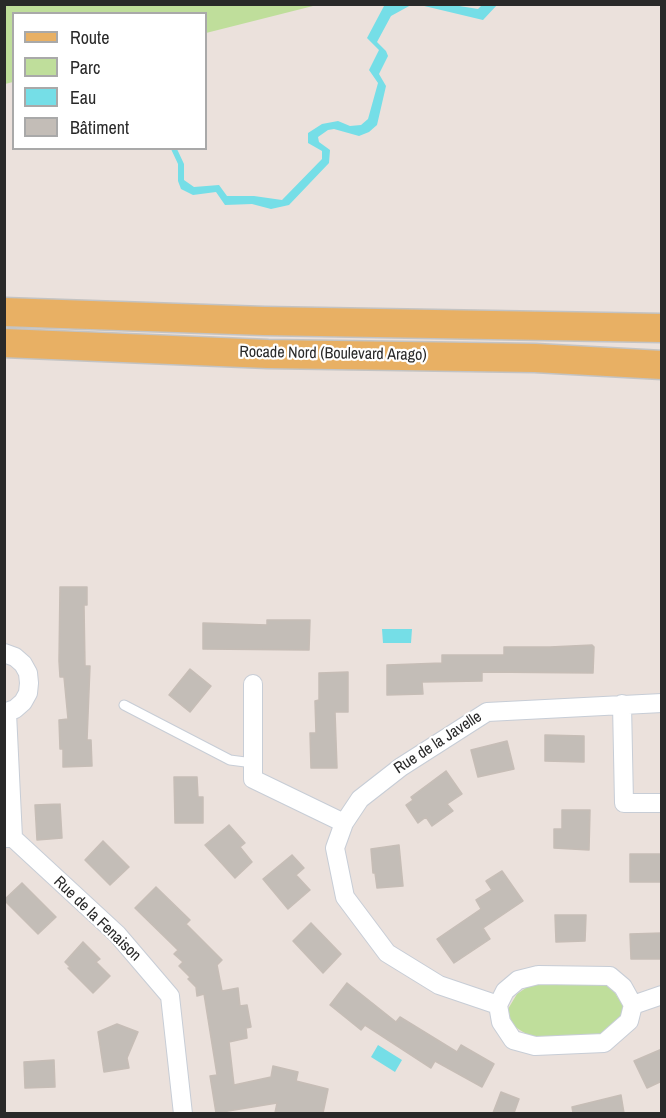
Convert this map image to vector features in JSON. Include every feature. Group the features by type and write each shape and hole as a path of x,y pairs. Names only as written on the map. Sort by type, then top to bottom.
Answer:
{"main road":[{"name":"Rocade Nord (Boulevard Arago)","path":"4,312 276,321 662,328"},
{"name":"Rocade Nord (Boulevard Arago)","path":"4,344 268,354 535,358 662,365"}],"street":[{"name":"Rue de la Fenaison","path":"4,653 15,657 23,664 28,673 29,683 28,693 22,702 6,713 9,838 117,934 170,996 183,1113"},
{"path":"253,684 253,779 344,823"},
{"name":"Rue de la Javelle","path":"498,1005 439,985 387,953 345,897 335,848 344,823 360,799 393,773 487,712 662,703"},
{"path":"622,704 624,803 660,803"},
{"path":"538,975 610,976 623,987 633,1005 629,1022 604,1043 535,1046 513,1040 501,1022 498,1005 505,991 518,980 538,975"},
{"path":"633,1005 662,995"}],"lane":[{"path":"124,705 230,760 253,763"}],"green space":[{"path":"5,4 317,4 207,33 207,12 12,12 12,82 5,84"},
{"path":"533,983 606,983 624,1007 619,1022 604,1038 531,1037 512,1025 508,1009 517,994"}],"water":[{"path":"411,5 391,16 377,42 388,56 379,74 386,86 377,125 369,132 359,136 334,129 318,137 319,142 330,150 329,163 289,205 271,209 252,204 225,205 216,192 193,195 181,189 178,181 178,164 171,150 177,150 184,164 184,180 194,187 219,185 227,196 254,196 282,200 322,159 322,151 308,143 308,133 322,124 338,121 350,126 361,125 368,119 378,83 369,70 379,50 367,38 384,6"},
{"path":"420,5 453,5 478,9 482,5 497,5 483,20"},
{"path":"382,629 412,629 411,643 383,643"},
{"path":"378,1045 402,1060 395,1072 371,1057"}],"building":[{"path":"60,587 87,587 87,605 84,605 85,666 90,666 87,740 91,740 92,766 63,767 59,720 68,719 64,677 60,677 59,661"},
{"path":"267,620 310,620 309,650 203,649 203,623 267,625"},
{"path":"592,645 594,647 593,673 482,672 482,681 422,682 423,694 387,695 387,665 442,663 442,655 504,655 504,647"},
{"path":"190,669 211,686 190,712 169,695"},
{"path":"348,672 348,712 335,712 337,768 311,768 310,733 316,733 315,701 319,700 319,673"},
{"path":"545,735 584,736 584,762 545,761"},
{"path":"507,741 514,769 478,777 471,750"},
{"path":"446,771 462,794 447,804 453,811 432,826 426,817 418,823 406,805 413,800 411,797"},
{"path":"174,777 197,777 198,797 203,797 203,823 175,823"},
{"path":"60,804 62,838 37,840 35,805"},
{"path":"562,810 590,810 589,850 554,848 554,829 562,829"},
{"path":"229,825 245,843 240,847 252,862 235,878 205,845"},
{"path":"103,841 129,867 110,885 85,860"},
{"path":"399,845 403,886 377,888 371,849"},
{"path":"630,854 662,854 662,882 630,882"},
{"path":"292,855 304,868 296,875 310,890 288,909 263,879"},
{"path":"502,871 523,901 483,928 490,939 454,963 437,939 481,909 476,900 492,890 486,881"},
{"path":"22,883 56,917 38,934 4,900"},
{"path":"156,887 190,920 186,924 222,960 217,965 222,991 238,988 240,1006 247,1005 251,1027 246,1028 247,1038 229,1042 234,1085 271,1077 273,1066 298,1072 296,1081 328,1089 323,1113 275,1113 277,1103 216,1113 210,1076 217,1075 204,994 197,996 196,987 188,979 190,977 179,966 183,962 174,954 178,950 135,908"},
{"path":"555,915 586,915 585,941 556,942"},
{"path":"311,923 341,954 323,973 293,941"},
{"path":"662,933 662,959 631,959 630,934"},
{"path":"83,942 100,959 96,962 110,976 93,993 65,962"},
{"path":"347,983 396,1022 400,1017 457,1052 461,1045 494,1064 482,1087 435,1061 431,1068 365,1025 361,1030 330,1005"},
{"path":"117,1024 138,1032 127,1058 129,1068 104,1072 98,1032"},
{"path":"662,1049 662,1081 647,1088 634,1061"},
{"path":"54,1060 55,1087 25,1088 24,1062"},
{"path":"501,1092 519,1099 514,1113 493,1113"},
{"path":"621,1095 624,1113 573,1113 572,1107"}]}
